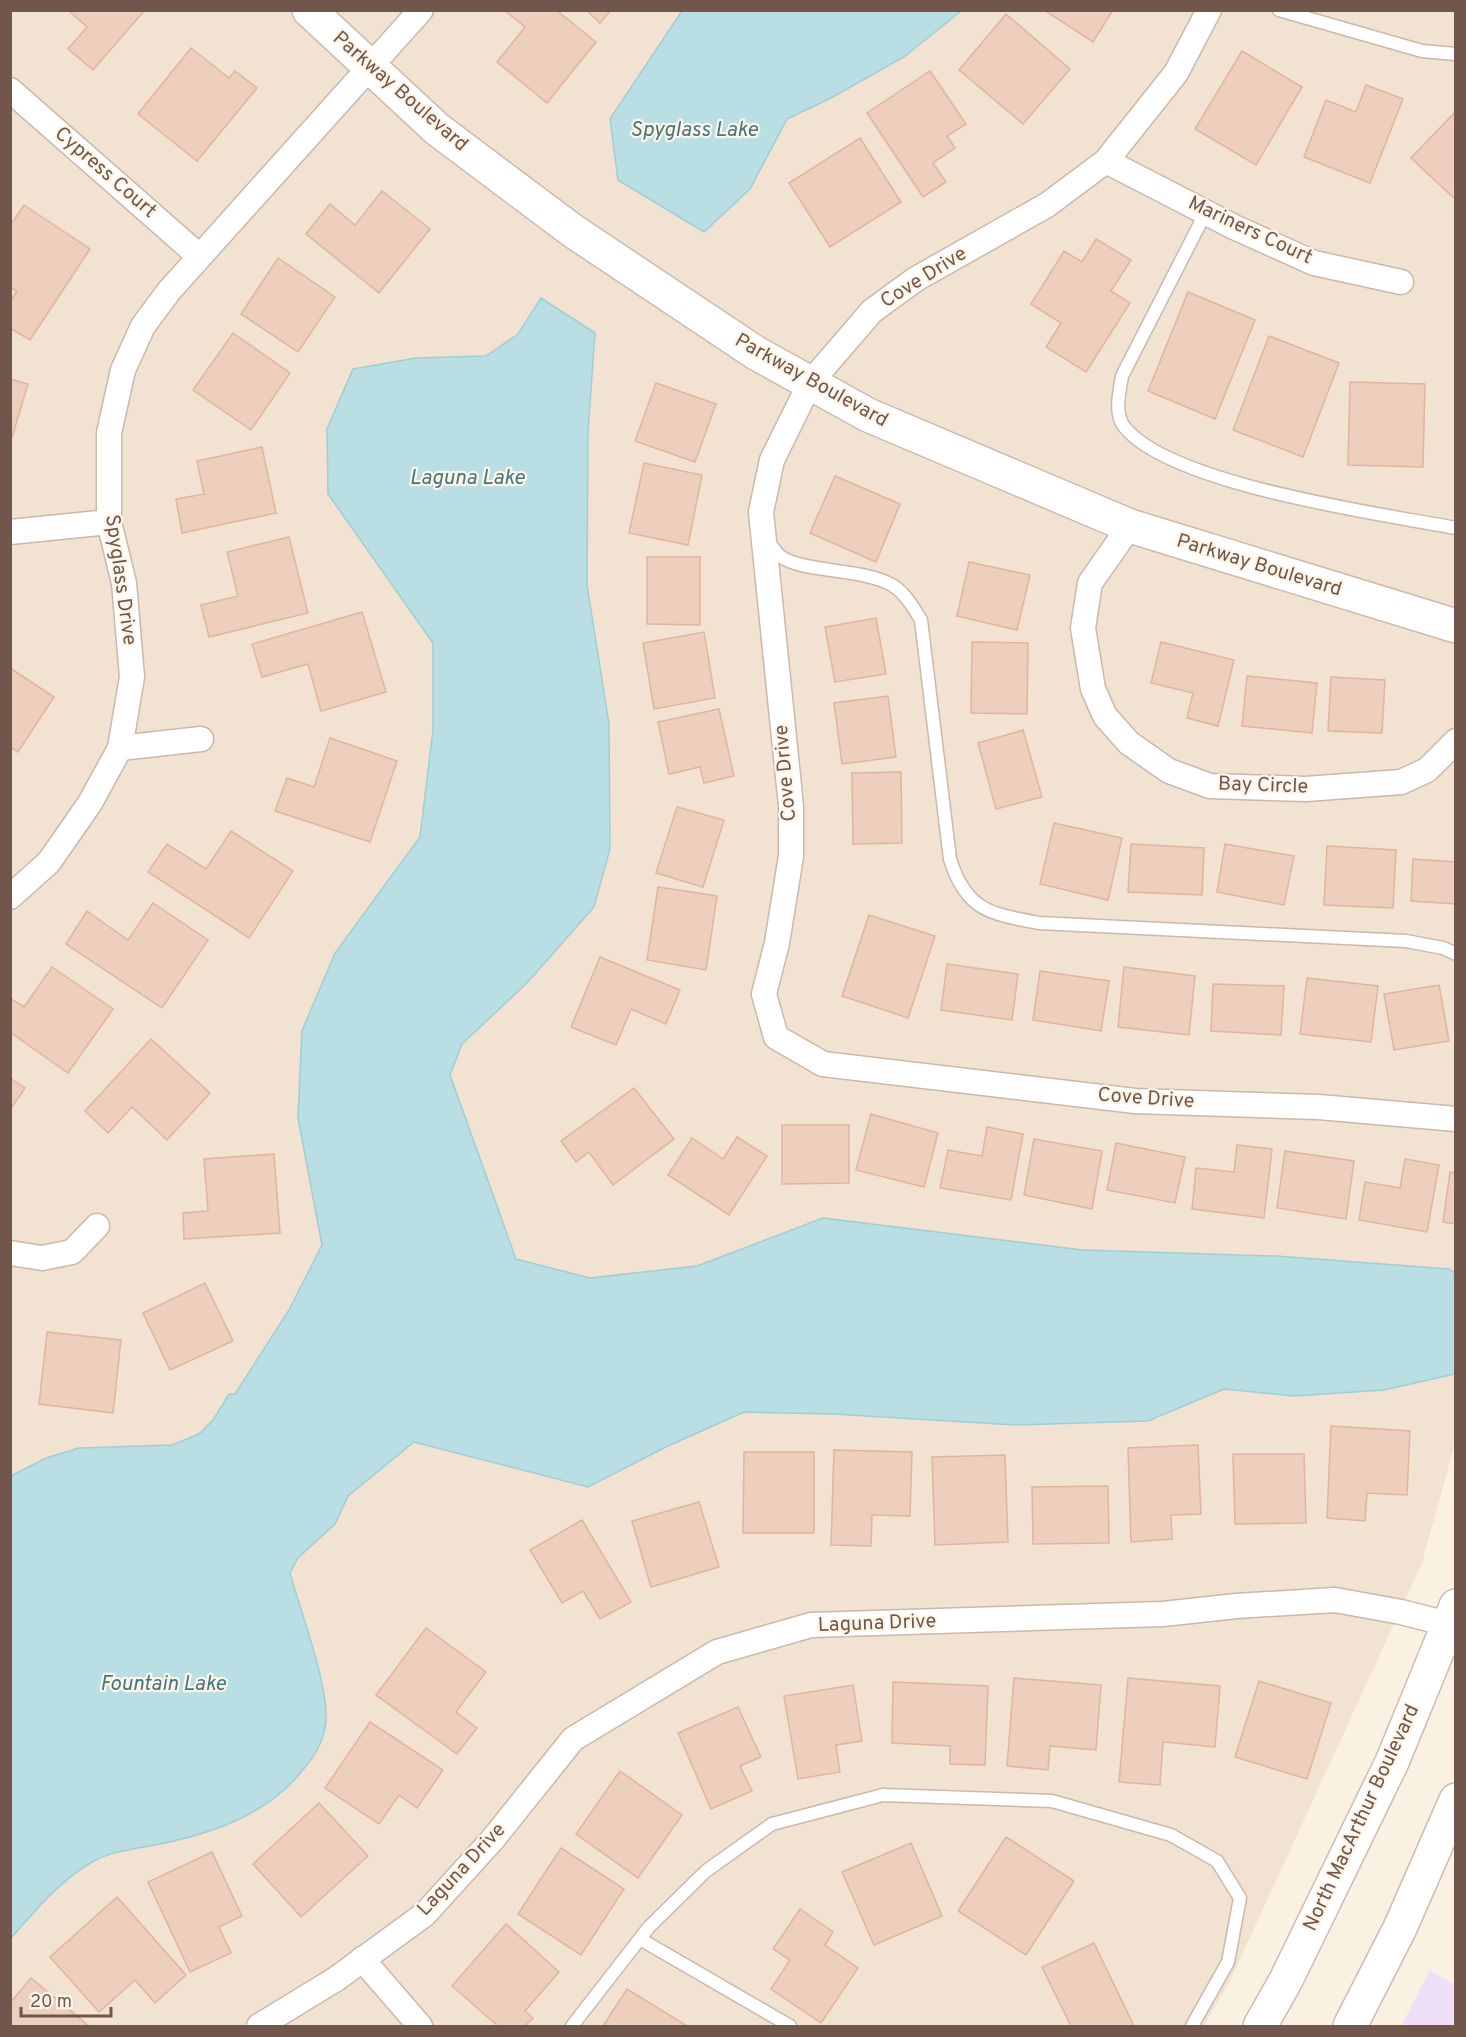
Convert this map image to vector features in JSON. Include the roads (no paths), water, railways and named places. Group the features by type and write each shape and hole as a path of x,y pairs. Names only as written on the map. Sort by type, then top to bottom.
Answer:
{"street":[{"name":"Parkway Boulevard","path":"309,10 437,129 573,231 756,353 868,415 1130,526 1455,626"},
{"name":"Spyglass Drive","path":"10,897 50,862 90,802 120,748 132,677 124,583 109,522 109,432 123,370 143,326 199,256 421,10"},
{"name":"Cove Drive","path":"1209,10 1176,73 1106,160 1047,205 916,279 872,311 810,383 772,460 761,512 790,806 790,856 777,944 764,994 776,1037 824,1064 1135,1101 1319,1107 1455,1119"},
{"name":"Cypress Court","path":"10,90 199,256"},
{"name":"Mariners Court","path":"1106,160 1206,212 1314,262 1401,282"},
{"path":"10,532 109,522"},
{"name":"Bay Circle","path":"1130,526 1090,583 1083,628 1093,689 1105,716 1129,743 1169,771 1210,786 1306,789 1401,782 1427,770 1455,741"},
{"name":"Parkway Boulevard","path":"1393,607 1455,608"},
{"path":"120,748 201,740"},
{"path":"10,1252 42,1258 72,1252 97,1226"},
{"name":"Laguna Drive","path":"259,2026 336,1979 425,1914 493,1839 573,1739 717,1652 812,1625 1163,1614 1236,1606 1335,1600 1453,1619"},
{"name":"North MacArthur Boulevard","path":"1260,2026 1286,1980 1392,1762 1453,1619"},
{"path":"1350,2026 1395,1938 1455,1800"},
{"path":"362,1959 420,2026"}],"lane":[{"path":"1279,10 1422,51 1455,54"},
{"path":"1206,212 1122,376 1118,403 1121,423 1138,442 1175,463 1272,492 1455,528"},
{"path":"763,537 781,557 799,563 870,577 891,585 908,599 921,620 950,859 958,884 973,901 997,915 1039,922 1406,941 1443,948 1455,954"},
{"path":"572,2026 640,1939 706,1871 772,1824 883,1796 1052,1801 1171,1835 1217,1861 1240,1898 1228,1962 1192,2026"},
{"path":"640,1939 790,2026"}],"water":[{"name":"Spyglass Lake","path":"682,11 961,11 904,57 829,99 787,119 750,189 704,232 618,180 610,119"},
{"name":"Laguna Lake","path":"541,298 595,333 588,431 587,585 609,724 610,849 594,907 527,983 462,1044 450,1075 516,1259 590,1278 697,1266 823,1218 1082,1250 1276,1256 1449,1269 1455,1273 1455,1374 1384,1390 1294,1396 1224,1389 1148,1421 1016,1425 833,1414 744,1412 666,1447 588,1487 414,1442 348,1496 335,1524 298,1558 290,1573 318,1666 325,1703 324,1734 307,1765 288,1787 272,1800 236,1821 176,1841 116,1853 82,1868 39,1906 11,1938 11,1476 46,1458 79,1448 172,1445 199,1434 213,1420 229,1394 235,1394 289,1310 322,1245 298,1118 302,1031 335,953 420,837 433,730 433,643 328,494 327,429 353,369 416,358 486,356 518,334"}],"water label":[{"name":"Fountain Lake","path":"163,1684"}]}
